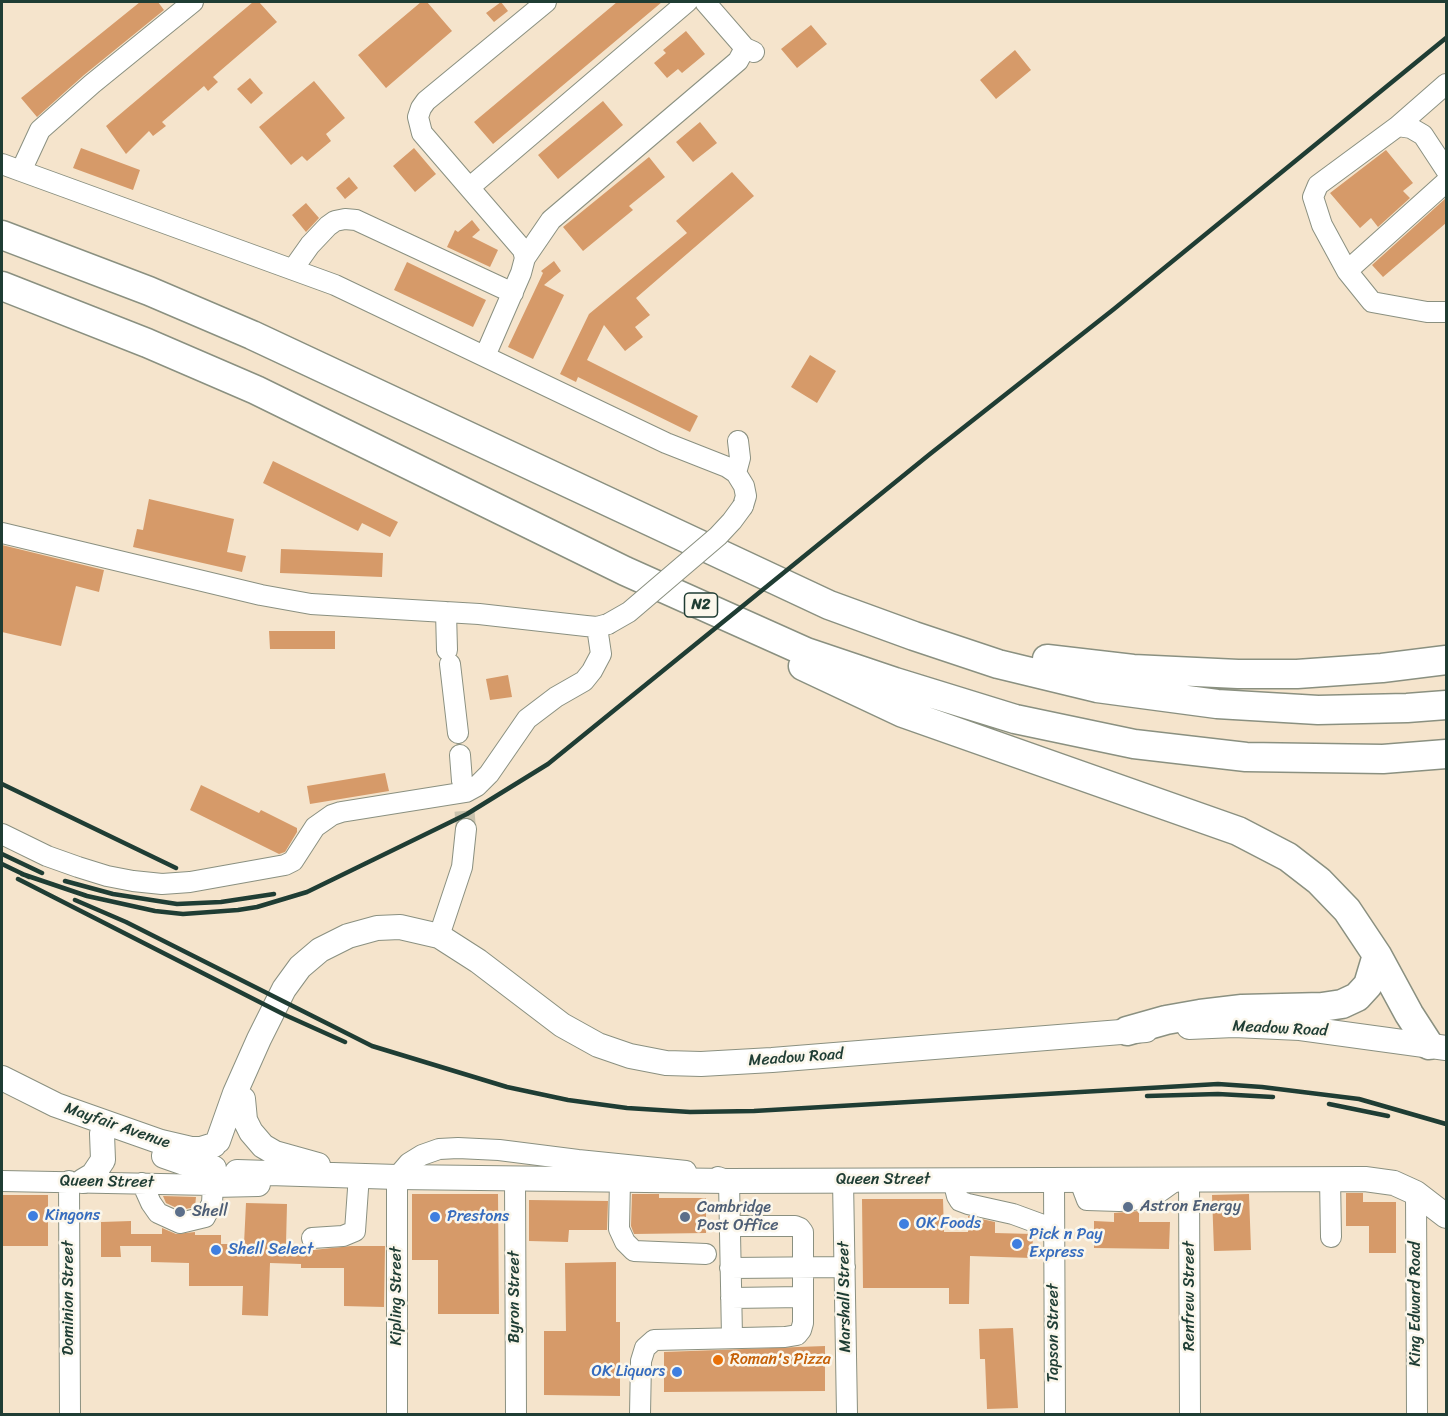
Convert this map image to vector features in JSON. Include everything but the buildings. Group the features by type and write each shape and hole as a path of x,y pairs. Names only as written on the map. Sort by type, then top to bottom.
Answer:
{"highway":[{"path":"2,235 149,291 252,335 829,605 914,636 998,663 1097,688 1217,704 1318,710 1446,705"},
{"name":"N2","path":"2,286 147,343 256,390 625,571 806,652 1015,718 1134,744 1246,757 1383,759 1446,754"},
{"path":"661,525 838,599 933,632 1050,659 1133,669 1238,674 1318,673 1446,660"},
{"path":"625,571 780,655 903,713 1238,831 1288,857 1319,881 1347,910 1377,955 1409,1014 1438,1047"},
{"path":"1127,1031 1166,1020 1200,1014 1342,1004 1357,997 1368,985 1377,955"}],"main road":[{"name":"Meadow Road","path":"222,1159 249,1063 285,989 300,967 320,950 348,936 376,928 399,927 439,936 478,961 562,1025 609,1049 666,1063 701,1064 772,1060 1127,1031 1234,1025 1300,1028 1438,1047"},
{"name":"Mayfair Avenue","path":"2,1078 56,1105 126,1131 172,1145 201,1149 222,1159"},
{"path":"126,1131 192,1142 203,1140 215,1130 236,1103 251,1132 263,1146 275,1153 354,1175"},
{"name":"Mayfair Avenue","path":"56,1105 80,1124 102,1134 222,1159"},
{"path":"76,1181 93,1175 103,1161 102,1134"},
{"name":"Queen Street","path":"222,1159 256,1158 313,1172 398,1177 843,1180 1054,1190 1184,1178 1365,1179 1394,1183 1416,1193 1446,1215"},
{"path":"222,1159 317,1184 333,1183 354,1175"}],"street":[{"path":"21,171 40,130 92,84 193,2"},
{"path":"525,258 518,243 422,133 419,125 421,108 426,101 546,2"},
{"path":"470,187 687,2"},
{"path":"485,356 513,293 525,258 551,220 749,50 705,2"},
{"path":"1446,84 1398,126 1318,185 1313,197 1322,225 1347,272 1372,302 1427,312 1446,312"},
{"path":"1398,126 1411,128 1423,135 1446,170"},
{"path":"2,164 335,285 666,443 727,467 736,473 744,486 746,496 743,506 732,522 718,536 629,612 603,626 479,614 322,605 282,599 2,532"},
{"path":"1347,272 1446,182"},
{"path":"293,269 310,245 328,226 345,219 356,220 513,293"},
{"path":"736,473 740,458 738,441"},
{"path":"446,612 448,657 458,733"},
{"path":"2,834 78,867 133,881 162,884 190,882 285,865 293,861 315,827 332,815 466,792 477,786 489,774 527,719 556,697 584,681 592,671 600,654 603,626"},
{"path":"460,755 462,781"},
{"path":"439,936 462,867 466,829"},
{"path":"398,1177 409,1163 422,1155 439,1149 458,1148 499,1150 694,1172 729,1181 732,1337"},
{"path":"144,1183 151,1203 158,1213 180,1223 205,1217 212,1203 222,1159"},
{"name":"Queen Street","path":"2,1181 144,1183 222,1159"},
{"path":"312,1238 343,1236 356,1231 354,1175"},
{"name":"Kipling Street","path":"397,1414 398,1177"},
{"name":"Renfrew Street","path":"1184,1178 1190,1414"},
{"path":"1330,1178 1331,1237"},
{"name":"Byron Street","path":"515,1179 516,1414"},
{"path":"620,1179 619,1229 625,1242 634,1251 706,1254"},
{"name":"Marshall Street","path":"843,1180 847,1414"},
{"name":"Dominion Street","path":"70,1414 76,1181"},
{"path":"953,1185 960,1201 1019,1215 1043,1225 1054,1226"},
{"name":"Tapson Street","path":"1054,1190 1054,1414"},
{"name":"King Edward Road","path":"1416,1193 1417,1414"},
{"path":"640,1414 641,1361 645,1348 654,1340 797,1335 801,1330 803,1323 803,1232 795,1226 730,1226"},
{"path":"730,1268 845,1267"},
{"path":"731,1298 803,1297"}],"tunnel":[{"path":"462,781 466,829"}],"railway":[{"path":"22,874 87,896 155,911 183,914 238,910 257,907 307,892 467,814 548,764 930,454 1114,309 1446,38"},
{"path":"2,784 176,868"},
{"path":"2,854 42,873"},
{"path":"2,864 29,877"},
{"path":"18,879 285,1015 345,1042"},
{"path":"65,881 113,894 177,904 221,902 274,894"},
{"path":"75,900 126,922 372,1046 507,1087 568,1100 627,1108 690,1112 754,1111 1218,1084 1359,1099 1446,1124"},
{"path":"1147,1096 1218,1094 1273,1097"},
{"path":"1329,1104 1388,1116"}],"place":[{"name":"Astron Energy","path":"1128,1207"},
{"name":"Shell","path":"180,1212"},
{"name":"Kingons","path":"33,1216"},
{"name":"Prestons","path":"435,1217"},
{"name":"Cambridge Post Office","path":"685,1217"},
{"name":"OK Foods","path":"904,1224"},
{"name":"Pick n Pay Express","path":"1017,1244"},
{"name":"Shell Select","path":"216,1250"},
{"name":"Roman's Pizza","path":"718,1360"},
{"name":"OK Liquors","path":"677,1372"}]}
